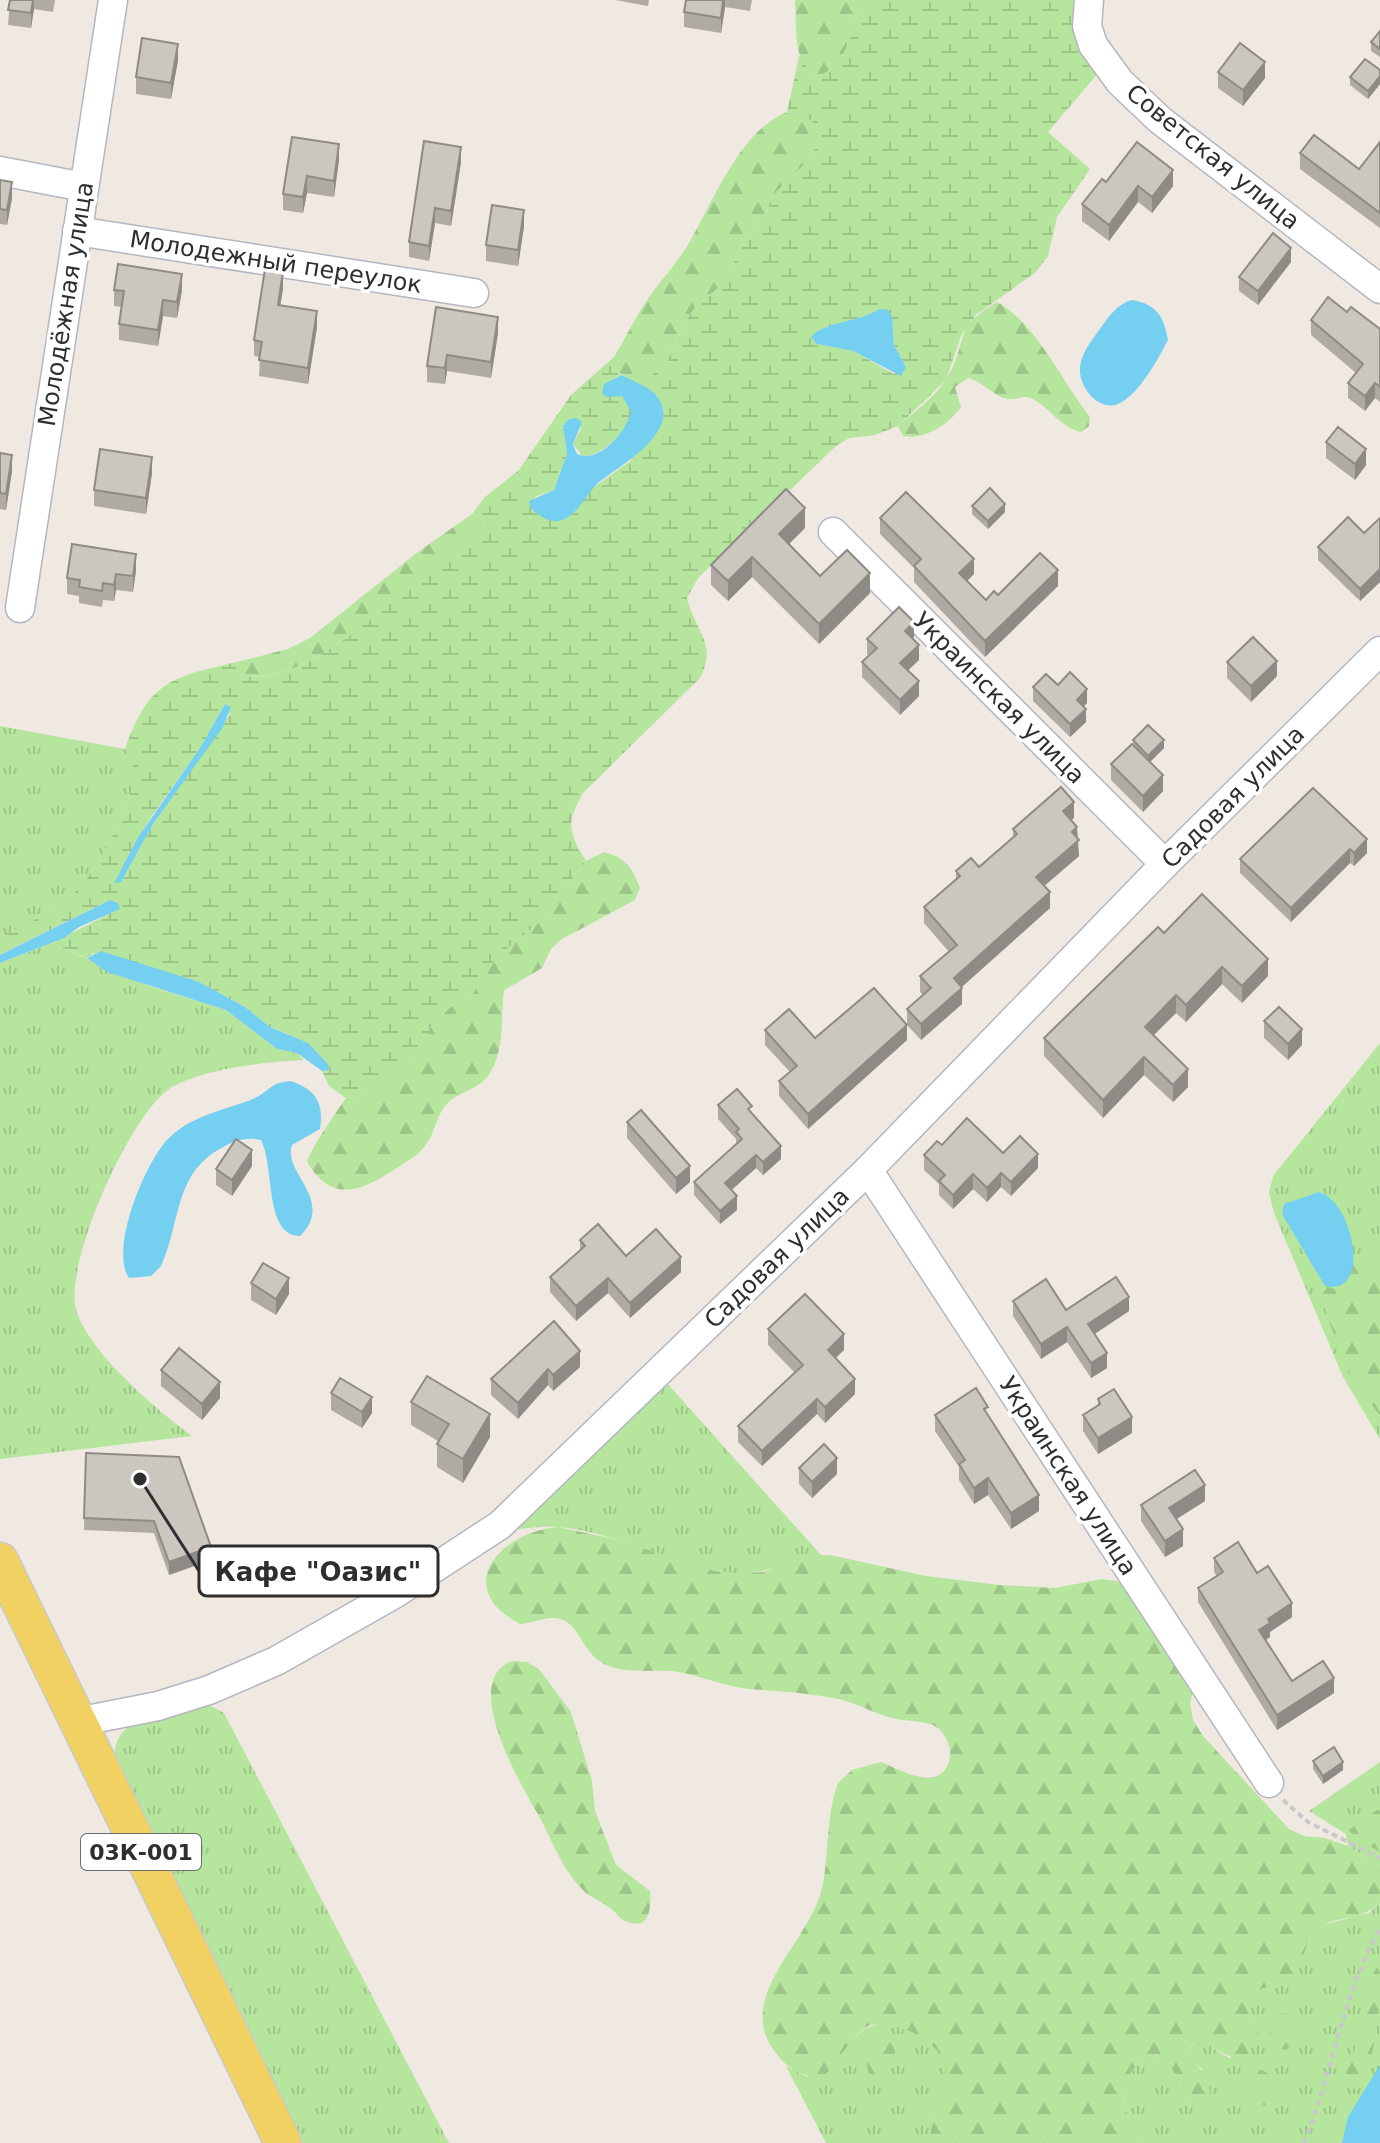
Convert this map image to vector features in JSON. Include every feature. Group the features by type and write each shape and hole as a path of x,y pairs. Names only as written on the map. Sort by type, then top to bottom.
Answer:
{"main road":[{"name":"03К-001","path":"0,1561 283,2143"}],"street":[{"name":"Молодёжная улица","path":"20,608 113,0"},
{"name":"Советская улица","path":"1089,0 1087,26 1093,45 1128,91 1160,120 1380,289"},
{"path":"0,171 84,187"},
{"name":"Молодежный переулок","path":"77,231 474,293"},
{"name":"Украинская улица","path":"833,532 1165,864"},
{"name":"Садовая улица","path":"77,1722 196,1694 276,1661 396,1593 500,1525 868,1170 1165,864 1380,651"},
{"name":"Украинская улица","path":"868,1170 1269,1783"}],"path":[{"path":"1269,1783 1308,1822 1380,1858"},
{"path":"1304,2143 1328,2080 1358,1969 1380,1928"}],"green space":[{"path":"795,0 857,0 859,8 840,59 825,73 814,77 807,70 799,52"},
{"path":"857,0 1081,0 1099,72 1048,132 1090,169 1057,217 1048,256 1036,272 976,315 961,336 946,380 898,426 875,435 849,438 835,447 698,578 687,598 706,646 707,656 700,678 583,793 571,827 586,861 537,924 497,957 472,994 449,1008 431,1027 403,1068 387,1083 366,1095 346,1098 329,1086 322,1071 329,1070 288,1034 270,1027 245,1007 199,982 93,953 87,958 52,943 119,909 110,900 0,955 0,937 62,903 87,879 112,836 132,790 134,770 125,749 134,725 155,694 167,684 181,677 241,661 236,668 239,675 264,676 289,670 315,658 365,624 429,571 480,535 485,527 482,519 472,514 485,497 519,470 571,395 614,357 614,368 622,375 613,379 614,394 622,396 632,412 629,420 606,447 582,456 573,444 581,428 569,419 563,426 567,454 554,490 535,497 546,519 557,521 567,518 590,490 629,462 655,434 646,387 637,385 666,365 682,326 694,309 725,282 743,243 766,213 773,195 812,157 819,139 816,125 806,116 787,112 799,56 814,77 833,67 845,50 859,8","holes":["879,309 892,317 894,345 906,367 894,374 853,351 817,344 846,324 867,318","225,704 230,714 153,824 121,882 115,882 149,820 200,748"]},
{"path":"787,112 806,116 816,125 819,139 812,157 773,195 766,213 743,243 725,282 694,309 682,326 666,365 637,385 613,368 614,357 647,301 686,248 740,152 754,135"},
{"path":"997,302 1024,324 1048,354 1090,417 1089,426 1081,432 1074,430 1033,399 1003,398 968,378 955,387 961,407 950,420 920,436 903,436 898,426 942,385 954,365 967,328"},
{"path":"472,514 482,519 485,527 474,541 429,572 341,642 290,670 264,676 239,675 236,668 241,661 288,649 310,638 418,552"},
{"path":"0,726 125,749 134,774 132,790 120,820 87,879 52,910 0,937"},
{"path":"604,852 623,860 631,869 640,888 635,900 562,939 551,949 542,968 504,990 498,1053 486,1079 446,1105 424,1147 394,1170 358,1188 347,1190 326,1184 307,1162 346,1098 366,1095 403,1068 431,1027 449,1008 472,994 497,957 537,924 586,861"},
{"path":"52,943 149,986 226,1010 277,1049 297,1053 304,1060 216,1071 169,1089 153,1104 136,1129 102,1194 89,1229 75,1292 77,1313 85,1330 127,1380 192,1436 0,1459 0,963"},
{"path":"1380,1043 1380,1439 1343,1377 1274,1213 1269,1193 1273,1176"},
{"path":"1353,1258 1380,1260 1380,1416 1345,1366 1320,1295 1325,1286 1335,1289 1350,1273"},
{"path":"666,1382 821,1555 800,1558 760,1572 738,1574 692,1565 581,1530 546,1526 509,1530"},
{"path":"558,1527 614,1539 715,1571 742,1574 764,1572 802,1555 830,1555 926,1576 1000,1585 1055,1588 1102,1579 1117,1581 1128,1589 1193,1691 1190,1704 1193,1720 1203,1736 1289,1829 1304,1836 1325,1838 1348,1846 1380,1866 1380,1901 1365,1913 1335,1920 1319,1928 1310,1938 1291,1977 1257,1990 1247,1998 1247,2009 1259,2032 1249,2054 1234,2057 1195,2043 1190,2048 1210,2088 1207,2105 1196,2107 1185,2101 1175,2075 1156,2055 1132,2071 1127,2081 1125,2105 1139,2143 930,2143 946,2072 935,2048 901,2028 870,2025 855,2037 821,2078 807,2076 784,2063 775,2052 765,2031 763,2011 777,1971 813,1912 821,1892 831,1809 838,1783 852,1770 881,1762 908,1774 937,1776 944,1771 950,1757 944,1734 929,1724 890,1717 839,1699 739,1687 672,1671 634,1671 611,1667 593,1655 564,1620 551,1618 520,1624 499,1609 488,1593 486,1578 492,1563 503,1549 519,1538"},
{"path":"513,1661 527,1662 539,1669 571,1712 592,1781 595,1811 616,1865 650,1891 649,1912 643,1922 638,1924 623,1920 574,1880 509,1760 492,1711 491,1689 497,1672"},
{"path":"206,1703 224,1713 449,2143 303,2143 115,1756 117,1742 124,1731 135,1723 162,1712"},
{"path":"1380,1762 1380,1866 1348,1846 1346,1834 1309,1811"},
{"path":"1380,1808 1380,1852 1355,1838 1349,1830"},
{"path":"1380,1901 1380,2143 1139,2143 1125,2105 1127,2081 1132,2071 1156,2055 1175,2075 1185,2101 1202,2069 1192,2060 1190,2049 1195,2043 1205,2043 1229,2058 1259,2032 1247,2009 1247,1998 1254,1989 1272,1985 1307,1946 1314,1931 1326,1924 1369,1913"},
{"path":"1380,1961 1379,2012 1374,2045 1355,2089 1346,2086 1346,2070 1361,2033 1363,1992"},
{"path":"1286,2013 1294,2019 1298,2039 1286,2050 1274,2047 1269,2030 1275,2017"},
{"path":"885,2023 918,2035 938,2050 944,2059 946,2082 933,2119 930,2143 826,2143 786,2066 807,2077 836,2058 864,2030"},
{"path":"879,2039 889,2040 896,2050 889,2073 881,2080 869,2074 865,2058 868,2046"},
{"path":"1262,2070 1273,2078 1277,2089 1276,2099 1266,2106 1251,2100 1249,2088 1253,2071"}],"water":[{"path":"1132,300 1158,312 1168,340 1133,393 1118,404 1103,404 1091,396 1082,382 1081,362 1087,347 1110,315"},
{"path":"879,309 888,310 892,317 894,345 906,367 901,376 853,351 817,344 811,337 826,327"},
{"path":"622,375 651,390 662,406 663,419 657,432 635,456 599,482 571,515 559,521 544,518 531,509 529,501 554,490 567,454 563,426 569,419 576,418 582,422 573,444 577,454 594,454 610,444 624,428 631,412 622,396 606,397 602,393 604,384"},
{"path":"225,704 231,707 223,727 153,824 121,882 114,883 139,836 200,748"},
{"path":"110,900 118,903 120,909 79,927 64,938 0,963 0,955"},
{"path":"101,951 199,982 245,1007 270,1027 308,1043 328,1064 329,1070 322,1071 297,1053 277,1049 226,1010 107,972 87,958"},
{"path":"290,1081 312,1093 321,1112 320,1129 292,1145 294,1166 311,1199 313,1211 310,1223 300,1236 289,1233 276,1213 261,1140 238,1141 208,1157 187,1183 161,1266 151,1276 129,1278 124,1265 127,1227 141,1184 161,1148 189,1123 253,1099 273,1086"},
{"path":"1319,1192 1331,1199 1349,1229 1353,1264 1349,1277 1340,1286 1325,1286 1282,1214 1284,1204"},
{"path":"1380,2065 1380,2143 1342,2143 1348,2117"}],"building":[{"path":"10,0 33,0 31,13 8,10"},
{"path":"686,0 723,0 721,18 684,12"},
{"path":"1380,31 1380,49 1371,42"},
{"path":"142,38 178,44 171,83 136,77"},
{"path":"1240,43 1265,62 1243,90 1218,72"},
{"path":"1365,59 1380,70 1380,76 1368,91 1350,77"},
{"path":"1314,135 1359,169 1380,142 1380,213 1300,153"},
{"path":"292,137 339,144 334,181 307,176 303,197 283,194"},
{"path":"424,141 461,147 451,211 435,208 429,246 409,242"},
{"path":"1137,142 1173,170 1152,197 1138,186 1109,225 1082,204 1102,179 1106,182"},
{"path":"0,180 12,182 7,210 0,209"},
{"path":"492,205 524,210 518,250 486,245"},
{"path":"1273,233 1291,248 1258,291 1239,277"},
{"path":"118,264 182,274 177,302 163,300 158,330 119,324 124,291 114,290"},
{"path":"265,269 283,272 278,305 317,311 308,368 259,360 262,342 254,340"},
{"path":"1328,297 1347,312 1351,307 1380,329 1380,387 1375,383 1365,396 1348,383 1363,364 1311,320"},
{"path":"436,307 498,317 491,362 447,355 445,368 427,366"},
{"path":"1338,427 1366,449 1355,464 1326,442"},
{"path":"100,449 152,457 146,498 94,490"},
{"path":"0,453 12,455 6,494 0,493"},
{"path":"990,488 1005,504 988,521 972,506"},
{"path":"786,489 805,508 779,534 820,576 847,550 870,573 819,624 752,557 728,581 711,565"},
{"path":"906,492 974,559 959,573 986,600 994,591 998,595 1040,553 1058,570 985,641 914,566 921,559 880,518"},
{"path":"1348,517 1364,533 1380,518 1380,569 1360,589 1318,547"},
{"path":"72,544 136,554 133,576 116,574 114,585 103,583 102,591 79,587 80,580 67,578"},
{"path":"899,607 914,622 905,631 919,645 900,663 919,681 900,700 862,662 877,648 867,639"},
{"path":"1253,637 1277,661 1251,686 1227,662"},
{"path":"1070,672 1087,689 1077,700 1086,709 1070,724 1033,687 1046,674 1058,685"},
{"path":"1148,725 1164,740 1148,756 1133,740"},
{"path":"1132,744 1163,775 1143,796 1111,764"},
{"path":"1061,787 1074,802 1063,811 1077,827 1072,832 1079,840 1036,877 1050,892 954,978 962,988 921,1024 907,1009 931,988 920,976 957,945 924,907 960,876 956,871 971,858 979,867 1017,834 1013,829"},
{"path":"1313,788 1367,839 1354,853 1350,849 1291,908 1240,859"},
{"path":"1202,894 1268,959 1242,986 1222,967 1186,1005 1176,995 1145,1027 1188,1069 1173,1085 1144,1057 1103,1100 1044,1038 1158,927 1164,933"},
{"path":"874,988 907,1025 808,1114 779,1081 797,1066 765,1030 789,1009 815,1038"},
{"path":"1279,1007 1302,1029 1288,1044 1264,1021"},
{"path":"737,1089 752,1106 748,1109 781,1146 763,1162 756,1155 725,1183 737,1196 720,1211 694,1182 742,1139 736,1132 739,1129 718,1105"},
{"path":"641,1110 690,1166 676,1178 627,1122"},
{"path":"967,1118 1003,1153 1020,1136 1038,1154 1011,1182 1001,1173 987,1188 973,1174 953,1195 939,1181 945,1175 924,1155 937,1141 942,1145"},
{"path":"236,1139 252,1150 232,1180 216,1169"},
{"path":"598,1224 626,1256 656,1229 681,1257 630,1303 608,1278 576,1306 550,1277 585,1246 580,1240"},
{"path":"263,1263 289,1278 276,1299 251,1283"},
{"path":"1116,1277 1129,1297 1088,1324 1107,1353 1091,1363 1067,1327 1041,1344 1013,1301 1046,1279 1066,1310"},
{"path":"805,1294 844,1334 828,1350 855,1379 825,1407 817,1399 762,1451 738,1426 803,1365 768,1329"},
{"path":"554,1321 580,1351 553,1375 548,1369 518,1403 491,1379"},
{"path":"179,1348 220,1382 202,1404 161,1370"},
{"path":"427,1376 490,1414 463,1459 437,1444 449,1424 411,1402"},
{"path":"340,1378 372,1397 362,1412 331,1393"},
{"path":"976,1388 988,1407 984,1409 1039,1495 1011,1513 988,1478 974,1488 959,1464 965,1460 935,1415"},
{"path":"1114,1389 1132,1417 1098,1438 1083,1415 1100,1404 1098,1399"},
{"path":"824,1444 837,1458 812,1482 799,1468"},
{"path":"86,1453 179,1457 211,1547 169,1562 154,1521 84,1518"},
{"path":"1195,1470 1205,1485 1169,1508 1183,1529 1165,1541 1141,1505"},
{"path":"1238,1542 1257,1573 1268,1566 1292,1603 1268,1619 1270,1623 1259,1630 1292,1681 1323,1661 1334,1678 1277,1715 1198,1588 1223,1572 1214,1558"},
{"path":"1334,1747 1343,1762 1323,1776 1313,1761"}],"place":[{"name":"Кафе \"Оазис\"","path":"140,1479"}]}
